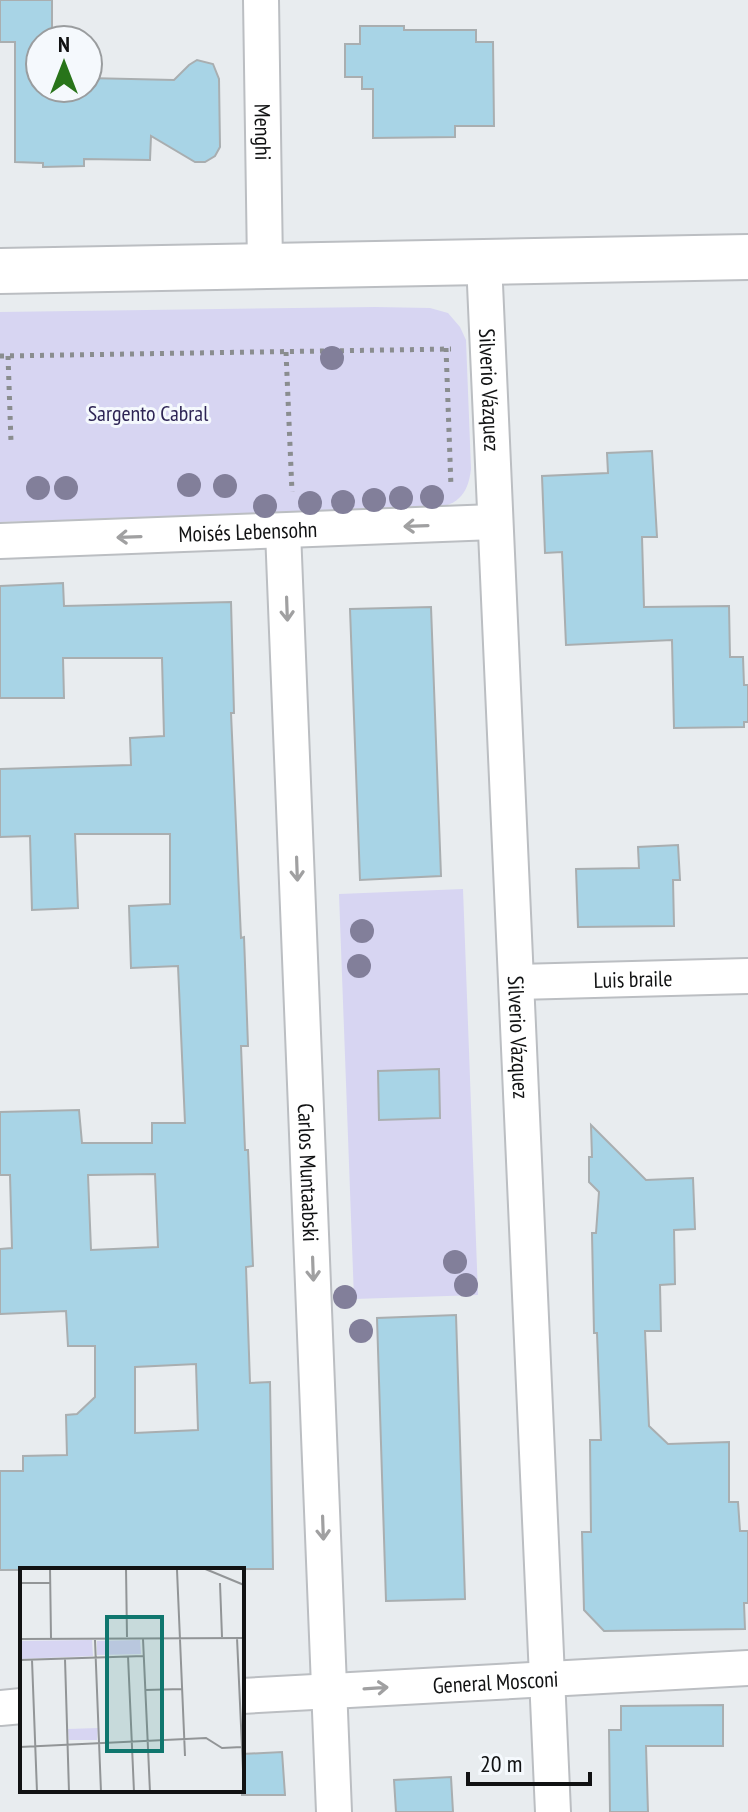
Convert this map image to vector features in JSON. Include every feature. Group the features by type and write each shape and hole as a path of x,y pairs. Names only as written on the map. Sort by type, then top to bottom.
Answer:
{"main road":[{"path":"0,271 748,257"}],"street":[{"name":"Menghi","path":"261,0 265,265"},
{"name":"Silverio Vázquez","path":"484,262 553,1812"},
{"name":"Moisés Lebensohn","path":"0,541 494,522"},
{"name":"Carlos Muntaabski","path":"283,531 334,1812"},
{"name":"Luis braile","path":"517,982 748,976"},
{"name":"General Mosconi","path":"244,1696 748,1668"},
{"path":"0,1708 20,1706"}],"path":[{"path":"446,348 451,488"},
{"path":"0,356 446,348 487,350"},
{"path":"286,352 292,493"},
{"path":"8,356 11,442"}],"green space":[{"name":"Sargento Cabral","path":"430,308 448,313 466,340 471,469 464,493 454,502 430,509 0,522 0,312"},
{"path":"463,889 478,1295 354,1299 339,894"}],"building":[{"path":"0,0 52,0 52,24 24,24 24,104 104,104 104,78 174,80 197,60 213,64 219,79 220,147 215,156 205,162 195,162 151,136 150,160 84,159 84,166 43,167 43,163 15,162 15,42 0,42"},
{"path":"360,26 404,26 404,30 476,30 476,42 493,42 494,126 455,126 455,137 373,138 373,89 362,89 362,77 345,77 345,44 360,44"},
{"path":"652,451 657,537 642,537 644,607 729,606 730,657 743,657 744,685 748,685 748,722 744,722 744,727 674,728 672,640 566,645 562,552 545,553 542,476 608,473 607,453"},
{"path":"63,583 64,606 231,602 234,713 231,713 248,1046 241,1046 253,1266 246,1267 250,1383 270,1382 273,1569 0,1570 0,1471 23,1471 23,1456 67,1455 66,1415 77,1414 95,1397 95,1346 68,1346 66,1311 0,1314 0,1249 12,1248 10,1175 0,1175 0,1112 79,1110 82,1143 152,1143 152,1123 185,1123 178,966 131,968 129,906 170,904 170,834 75,834 78,908 32,910 30,836 0,837 0,769 131,765 130,738 164,736 162,658 63,658 64,698 0,698 0,586","holes":["155,1174 158,1247 91,1250 88,1175","196,1364 198,1430 135,1433 135,1367"]},
{"path":"431,607 441,876 360,880 350,609"},
{"path":"678,845 680,880 673,880 674,926 578,927 576,869 639,868 638,847"},
{"path":"439,1069 440,1118 379,1120 378,1071"},
{"path":"591,1125 646,1180 693,1178 695,1229 674,1230 675,1284 660,1285 661,1331 645,1331 649,1426 668,1444 729,1442 729,1502 738,1502 740,1531 748,1531 745,1629 604,1631 584,1610 582,1532 591,1532 590,1440 601,1440 592,1233 596,1233 599,1192 589,1182"},
{"path":"456,1315 465,1599 386,1601 377,1318"},
{"path":"723,1705 723,1746 646,1746 648,1812 610,1812 609,1730 621,1730 621,1706"},
{"path":"282,1752 285,1795 242,1795 244,1754"},
{"path":"451,1777 453,1812 396,1812 394,1780"}]}
